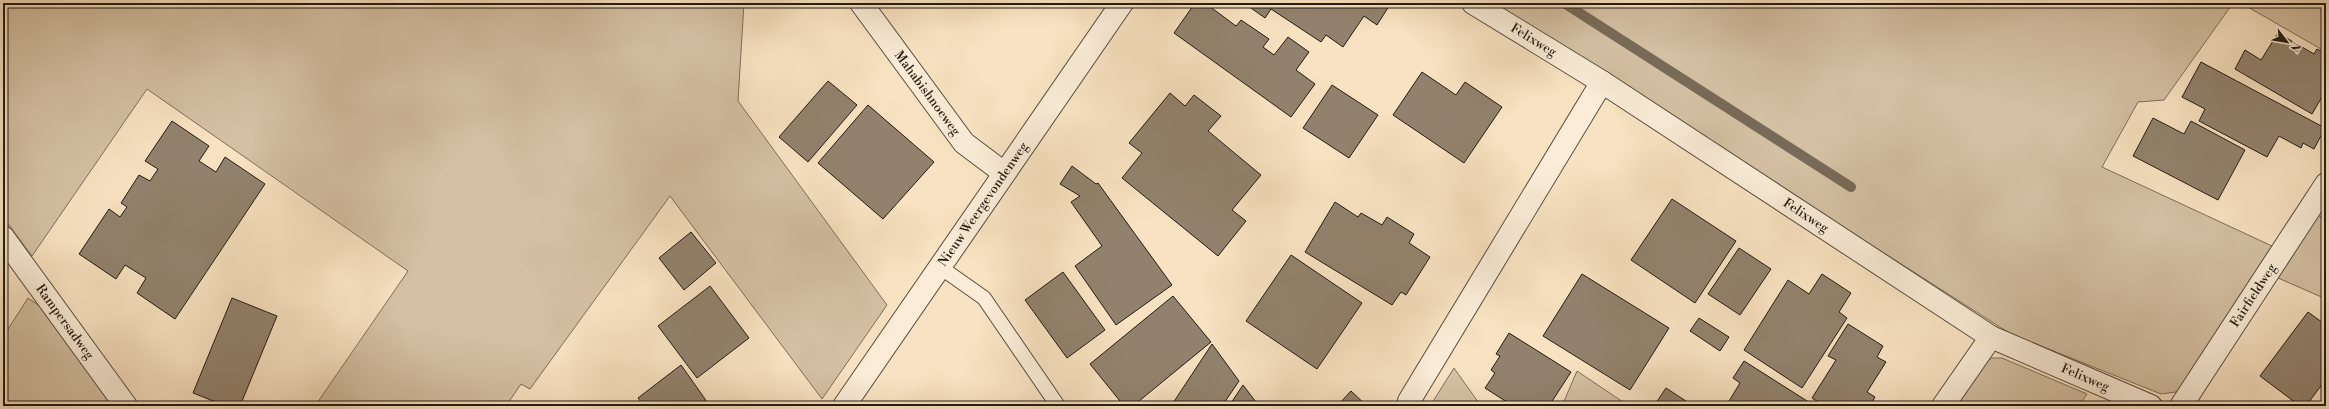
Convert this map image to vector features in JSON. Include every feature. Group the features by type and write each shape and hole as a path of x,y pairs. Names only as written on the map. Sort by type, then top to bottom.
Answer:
{"street":[{"name":"Mahabishnoeweg","path":"861,3 964,143 1004,173"},
{"name":"Nieuw Weergevondenweg","path":"844,406 1122,3"},
{"name":"Felixweg","path":"1473,3 1602,82 1991,337 2152,406"},
{"path":"1409,401 1602,82"},
{"name":"Fairfieldweg","path":"2181,406 2326,184"},
{"name":"Rampersadweg","path":"3,238 126,406"},
{"path":"1943,406 1991,337"}],"lane":[{"path":"940,267 984,298 1058,406"}],"shaded area":[{"path":"3,3 744,3 738,101 887,305 822,399 670,196 530,389 521,384 506,406 315,406 408,271 147,89 32,256 3,217"},
{"path":"1491,3 2233,3 2164,100 2138,102 2102,167 2272,246 2183,384 2176,392 2161,394 2011,334"},
{"path":"2241,3 2326,3 2326,52"},
{"path":"2317,215 2326,219 2326,299 2278,278"},
{"path":"28,298 50,313 117,406 3,406 3,337"},
{"path":"1992,358 2002,358 2087,394 2079,406 1955,406 1984,363"},
{"path":"1454,368 1481,406 1430,406"},
{"path":"1577,371 1629,406 1562,406"}],"building":[{"path":"1195,3 1205,3 1236,26 1241,20 1269,39 1263,47 1274,55 1288,37 1309,52 1296,70 1315,84 1291,117 1174,33"},
{"path":"1244,3 1391,3 1377,25 1364,16 1343,47 1326,35 1321,42 1271,9 1265,18"},
{"path":"2278,33 2314,54 2317,49 2326,54 2326,90 2312,114 2235,69 2245,50 2261,60"},
{"path":"2201,62 2325,128 2314,149 2303,143 2301,148 2279,136 2267,157 2199,121 2205,109 2182,97"},
{"path":"1422,72 1456,95 1465,82 1502,107 1464,163 1393,115"},
{"path":"828,81 857,105 808,162 779,137"},
{"path":"1332,85 1378,115 1349,158 1303,128"},
{"path":"1170,93 1185,106 1194,95 1221,116 1208,131 1261,175 1232,210 1246,221 1218,256 1122,178 1142,153 1129,143"},
{"path":"868,105 934,162 883,219 818,163"},
{"path":"2153,118 2184,134 2191,121 2245,150 2218,200 2133,156"},
{"path":"172,121 209,146 199,161 216,172 225,157 265,184 175,319 137,293 146,278 125,265 116,279 79,254 109,209 120,217 127,207 121,203 139,175 150,181 158,169 145,161"},
{"path":"1072,166 1096,184 1098,183 1172,285 1116,325 1075,266 1102,246 1071,202 1080,196 1060,184"},
{"path":"1672,199 1736,241 1695,303 1631,260"},
{"path":"1335,202 1358,217 1361,213 1382,225 1387,217 1414,234 1409,243 1430,257 1406,295 1401,292 1392,305 1305,252"},
{"path":"691,232 716,263 684,290 659,258"},
{"path":"1739,248 1771,269 1740,315 1708,294"},
{"path":"1291,255 1362,303 1317,369 1246,321"},
{"path":"1063,272 1105,330 1067,358 1025,300"},
{"path":"1582,274 1669,328 1630,390 1543,336"},
{"path":"1822,274 1851,293 1839,312 1847,318 1802,388 1744,350 1788,280 1809,294"},
{"path":"710,286 749,338 697,378 658,326"},
{"path":"1173,296 1211,342 1133,406 1124,406 1090,364"},
{"path":"232,298 277,316 240,406 226,406 193,393"},
{"path":"3,306 8,309 3,316"},
{"path":"2308,312 2326,325 2326,379 2306,406 2300,406 2260,376"},
{"path":"1699,318 1729,337 1720,351 1690,331"},
{"path":"1848,324 1883,346 1877,357 1886,362 1867,392 1875,397 1870,406 1825,406 1812,398 1836,360 1828,356"},
{"path":"1509,333 1571,372 1549,406 1513,406 1485,388 1495,373 1491,370 1500,356 1496,354"},
{"path":"1212,344 1239,381 1222,406 1171,406"},
{"path":"1744,361 1815,406 1726,406 1740,383 1733,378"},
{"path":"681,365 710,406 644,406 638,398"},
{"path":"1243,385 1259,406 1229,406"},
{"path":"1666,388 1689,403 1687,406 1654,406"},
{"path":"1351,391 1367,406 1337,406"}],"waterway":[{"path":"1564,3 1851,187"}]}
